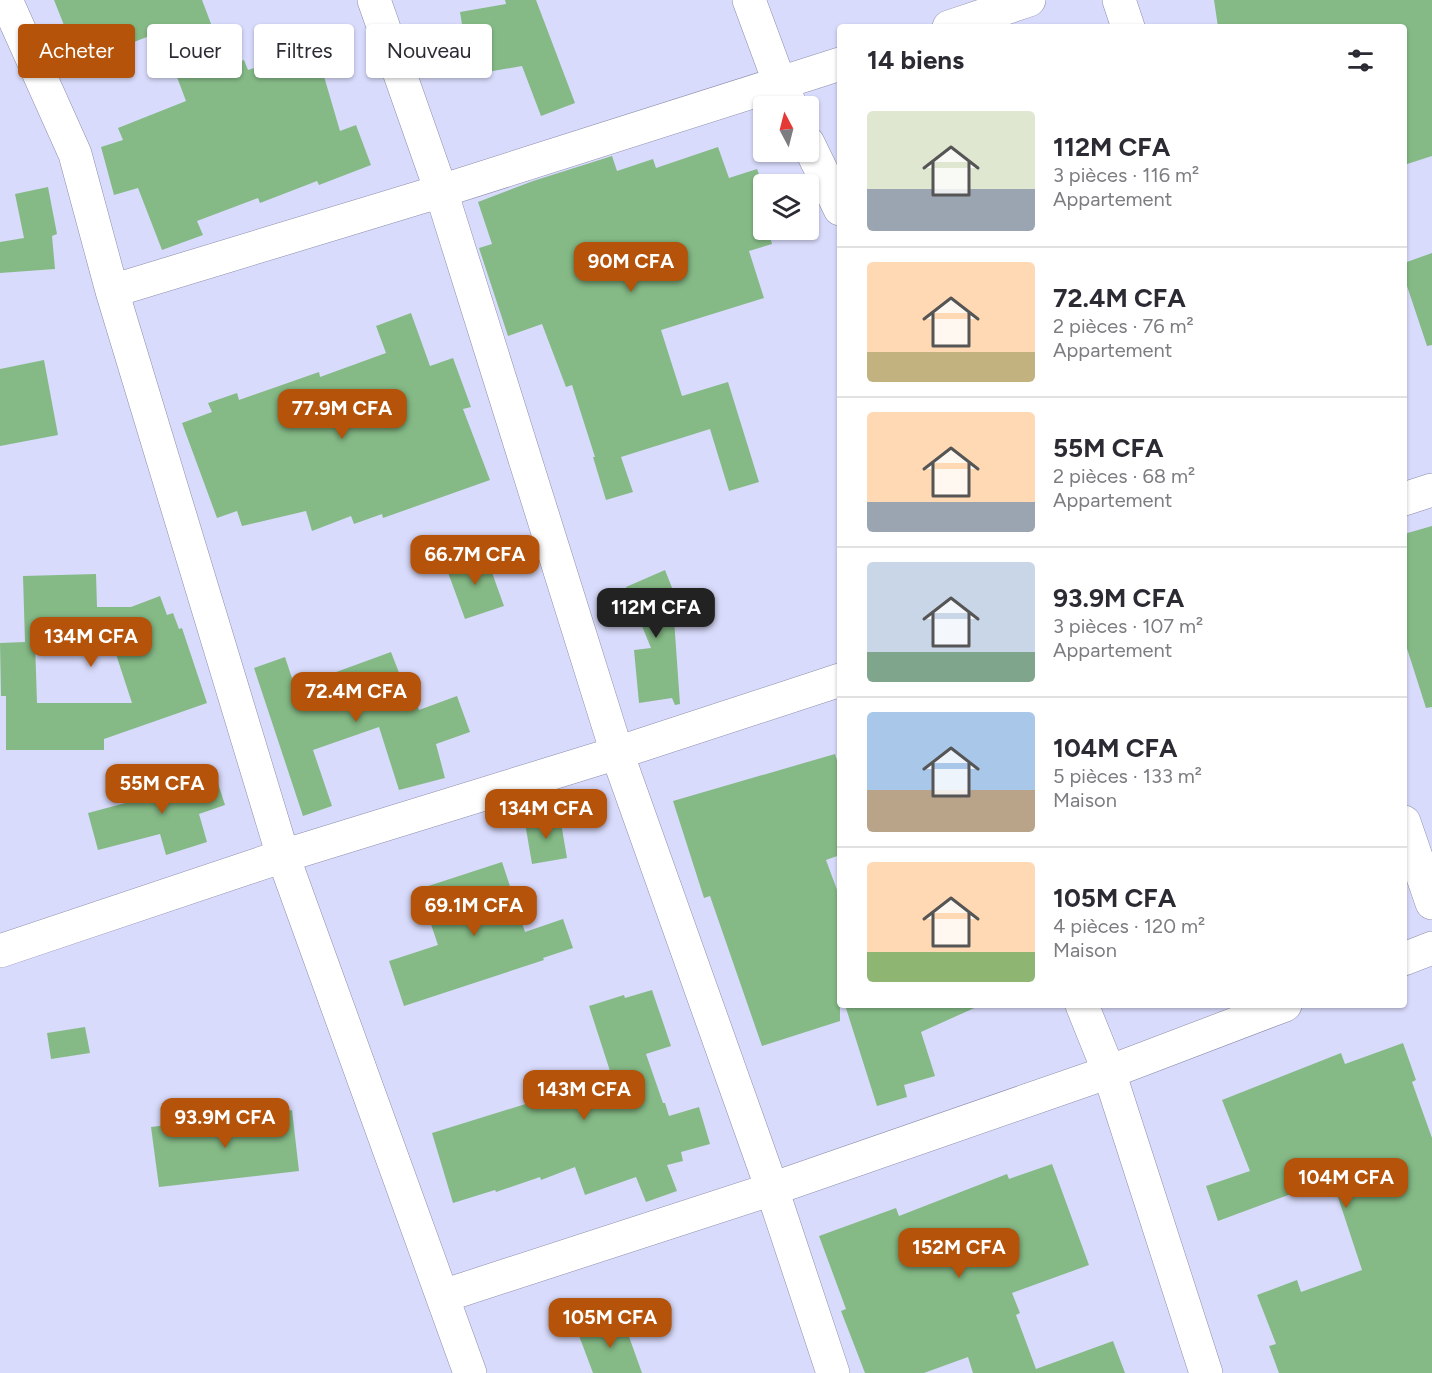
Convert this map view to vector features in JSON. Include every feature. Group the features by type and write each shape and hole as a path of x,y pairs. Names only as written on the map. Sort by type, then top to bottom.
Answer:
{"street":[{"path":"6,0 75,154 112,291 283,856 470,1373"},
{"path":"374,0 441,192 617,753 772,1189 833,1373"},
{"path":"749,0 786,95"},
{"path":"958,24 1029,0"},
{"path":"1119,0 1127,24"},
{"path":"112,291 441,192 786,95 837,66"},
{"path":"817,162 837,203"},
{"path":"1407,498 1432,490"},
{"path":"0,951 283,856 617,753 837,681"},
{"path":"1407,831 1432,903"},
{"path":"1407,958 1432,948"},
{"path":"1083,1008 1109,1072 1206,1373"},
{"path":"444,1296 772,1189 1109,1072 1277,1008"}],"building":[{"path":"54,0 202,0 211,24 147,24 147,37 135,42 135,24 64,24"},
{"path":"505,0 536,0 575,103 541,116 522,66 492,71 492,24 462,24 460,12 506,4"},
{"path":"1214,0 1432,0 1432,156 1407,164 1407,24 1218,24"},
{"path":"244,60 248,70 254,68 254,78 324,78 340,131 356,125 371,165 319,185 317,181 260,203 258,198 197,221 203,235 162,250 138,188 114,195 101,147 123,140 118,128 186,101 177,78 242,78 242,61"},
{"path":"718,147 729,178 757,169 759,174 753,174 753,240 771,240 772,244 749,251 764,298 661,330 682,396 728,382 759,482 729,491 710,429 621,457 633,492 606,500 572,385 566,387 542,324 508,336 479,248 492,244 478,202 533,181 612,156 617,171 653,159 656,168"},
{"path":"48,187 57,234 52,236 55,269 0,273 0,242 24,238 15,194"},
{"path":"1432,253 1432,345 1427,346 1407,286 1407,262"},
{"path":"411,313 430,366 453,358 471,407 463,409 490,480 383,518 382,514 354,524 351,516 312,531 306,511 242,526 237,511 217,518 182,423 212,412 208,403 237,393 239,400 319,372 320,377 386,353 376,326"},
{"path":"44,360 58,435 0,446 0,369"},
{"path":"1432,526 1432,707 1426,708 1407,648 1407,533"},
{"path":"485,553 504,606 465,619 446,567"},
{"path":"665,570 678,603 673,605 680,704 675,705 672,698 639,703 634,650 651,648 626,587"},
{"path":"96,574 97,607 131,607 160,596 167,615 173,613 179,629 182,628 207,703 104,739 104,750 6,750 6,696 1,696 0,643 25,642 23,576","holes":["111,639 132,703 37,703 35,642"]},
{"path":"391,652 403,683 408,681 419,710 457,696 470,732 436,744 445,778 399,790 379,727 313,750 332,806 303,816 254,668 285,657 295,687"},
{"path":"835,754 837,760 837,856 826,860 837,890 837,1008 840,1008 840,1021 762,1046 710,896 704,898 673,801"},
{"path":"213,768 225,805 199,814 207,842 166,855 160,834 98,850 88,813 148,797 146,790"},
{"path":"560,817 567,858 532,864 525,823"},
{"path":"502,862 525,932 563,919 573,948 543,958 544,960 404,1006 389,961 438,945 419,889"},
{"path":"652,990 671,1046 646,1054 663,1103 665,1103 669,1116 699,1107 710,1144 681,1152 683,1161 667,1165 677,1191 646,1202 636,1177 585,1195 575,1167 541,1180 540,1177 453,1203 432,1133 548,1097 546,1091 610,1071 589,1006 624,995 625,998"},
{"path":"846,1008 974,1008 921,1032 935,1076 904,1085 907,1097 877,1106"},
{"path":"85,1027 90,1053 51,1059 47,1033"},
{"path":"1403,1043 1416,1080 1412,1082 1432,1138 1432,1373 1279,1373 1269,1346 1276,1344 1257,1295 1297,1280 1301,1292 1362,1270 1332,1179 1218,1221 1206,1186 1250,1171 1222,1100 1341,1053 1345,1064"},
{"path":"292,1110 299,1171 159,1187 151,1127"},
{"path":"1052,1164 1089,1265 1012,1293 1020,1313 1016,1315 1036,1369 1113,1341 1125,1373 973,1373 968,1357 924,1373 865,1373 841,1311 846,1309 819,1236 896,1208 899,1216 1007,1174 1009,1179"},
{"path":"622,1317 642,1373 593,1373 578,1333"}]}
